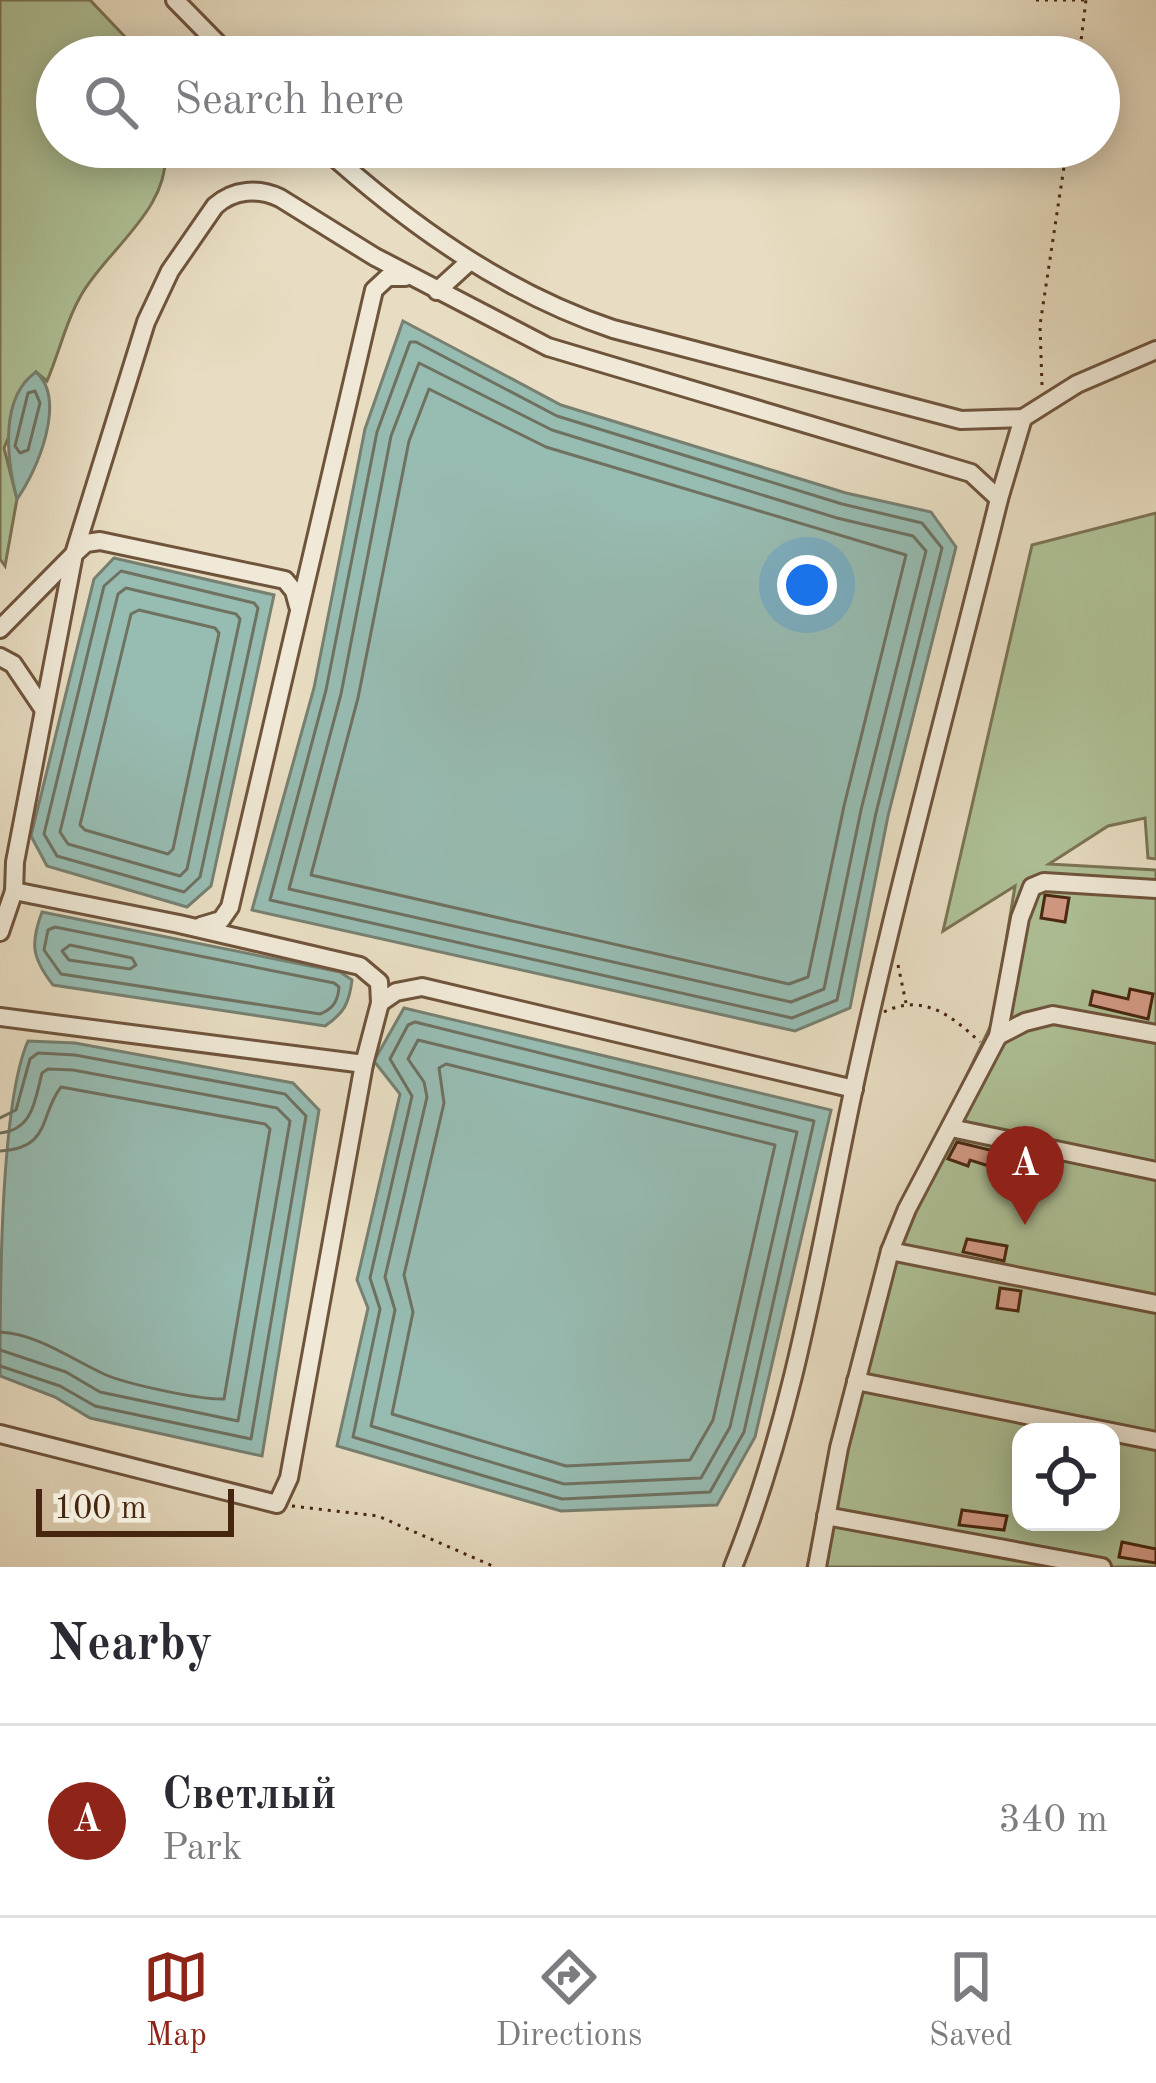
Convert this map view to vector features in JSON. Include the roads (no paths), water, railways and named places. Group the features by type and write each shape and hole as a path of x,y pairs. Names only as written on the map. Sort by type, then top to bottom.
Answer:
{"street":[{"path":"175,0 210,36"},
{"path":"350,168 498,280 563,312 961,420 1023,418 1077,384 1156,350"},
{"path":"0,932 14,891 15,862 74,554 146,322 199,224 224,197 267,192 437,291 548,347 971,473 999,499"},
{"path":"437,291 470,261"},
{"path":"194,927 221,920 230,907 374,290 388,277 412,277"},
{"path":"733,1567 760,1501 808,1321 854,1089 1023,418"},
{"path":"0,629 86,543 100,541 284,580 298,606"},
{"path":"284,580 310,562"},
{"path":"0,658 13,664 44,710"},
{"path":"817,1567 856,1382 890,1251 907,1209 994,1044 1032,887 1044,882 1156,889"},
{"path":"14,891 360,966 422,986 854,1089"},
{"path":"230,907 233,923 248,940"},
{"path":"0,1434 277,1504 289,1478 364,1064 380,1003 379,982 360,966"},
{"path":"380,1003 396,992 422,986"},
{"path":"994,1044 1024,1022 1053,1015 1156,1034"},
{"path":"0,1018 364,1064"},
{"path":"951,1128 1156,1171"},
{"path":"890,1251 1156,1304"},
{"path":"856,1382 1156,1441"},
{"path":"826,1516 1102,1567"}],"water":[{"path":"403,321 561,405 846,493 931,512 956,547 888,816 850,1008 795,1031 252,910 314,688 365,429"},
{"path":"36,372 45,384 49,416 40,453 17,499 10,465 11,412 24,383"},
{"path":"114,558 274,595 211,886 187,907 47,866 31,836 94,579"},
{"path":"42,912 340,972 352,980 349,995 341,1012 325,1026 53,985 35,950"},
{"path":"404,1008 831,1110 755,1437 717,1505 561,1511 337,1446 368,1308 357,1280 400,1094 374,1061"},
{"path":"28,1041 75,1043 293,1083 319,1110 262,1456 90,1418 55,1397 0,1376 7,1153"}],"place":[{"name":"Светлый","path":"1025,1225"}]}
